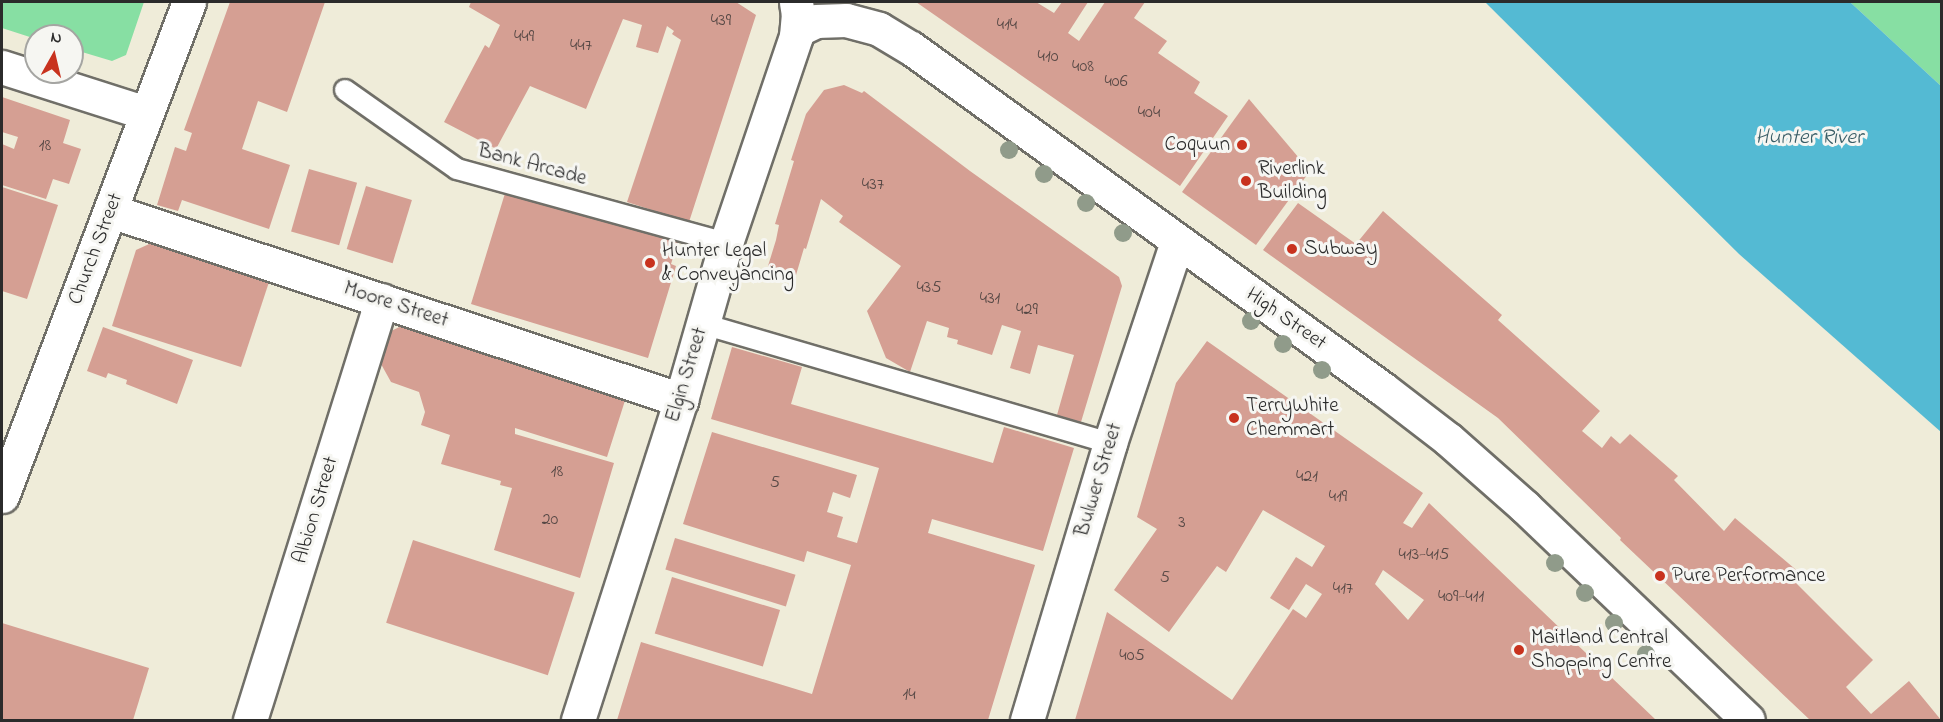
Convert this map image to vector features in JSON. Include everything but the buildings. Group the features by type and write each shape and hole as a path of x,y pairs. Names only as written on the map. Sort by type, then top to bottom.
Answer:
{"street":[{"name":"Church Street","path":"2,496 189,2"},
{"name":"High Street","path":"797,16 816,21 861,22 879,29 948,75 1383,389 1448,440 1525,507 1748,720"},
{"name":"Elgin Street","path":"578,720 681,400 726,243 797,16"},
{"path":"2,67 146,113"},
{"name":"Moore Street","path":"111,211 681,400"},
{"name":"Bulwer Street","path":"1027,720 1110,443 1177,242"},
{"name":"Albion Street","path":"250,720 382,300"}],"lane":[{"name":"Bank Arcade","path":"345,90 457,169 726,243"},
{"path":"703,324 1110,443"}],"green space":[{"path":"2,2 144,2 126,55 112,61 84,53 84,24 24,24 24,35 2,28"},
{"path":"1850,2 1941,2 1941,86"}],"water":[{"name":"Hunter River","path":"1485,2 1850,2 1941,86 1941,432 1739,254"}],"place":[{"name":"Coquun","path":"1242,145"},
{"name":"Riverlink Building","path":"1246,181"},
{"name":"Subway","path":"1292,249"},
{"name":"Hunter Legal & Conveyancing","path":"650,263"},
{"name":"TerryWhite Chemmart","path":"1234,418"},
{"name":"Pure Performance","path":"1660,576"},
{"name":"Maitland Central Shopping Centre","path":"1519,650"}]}
